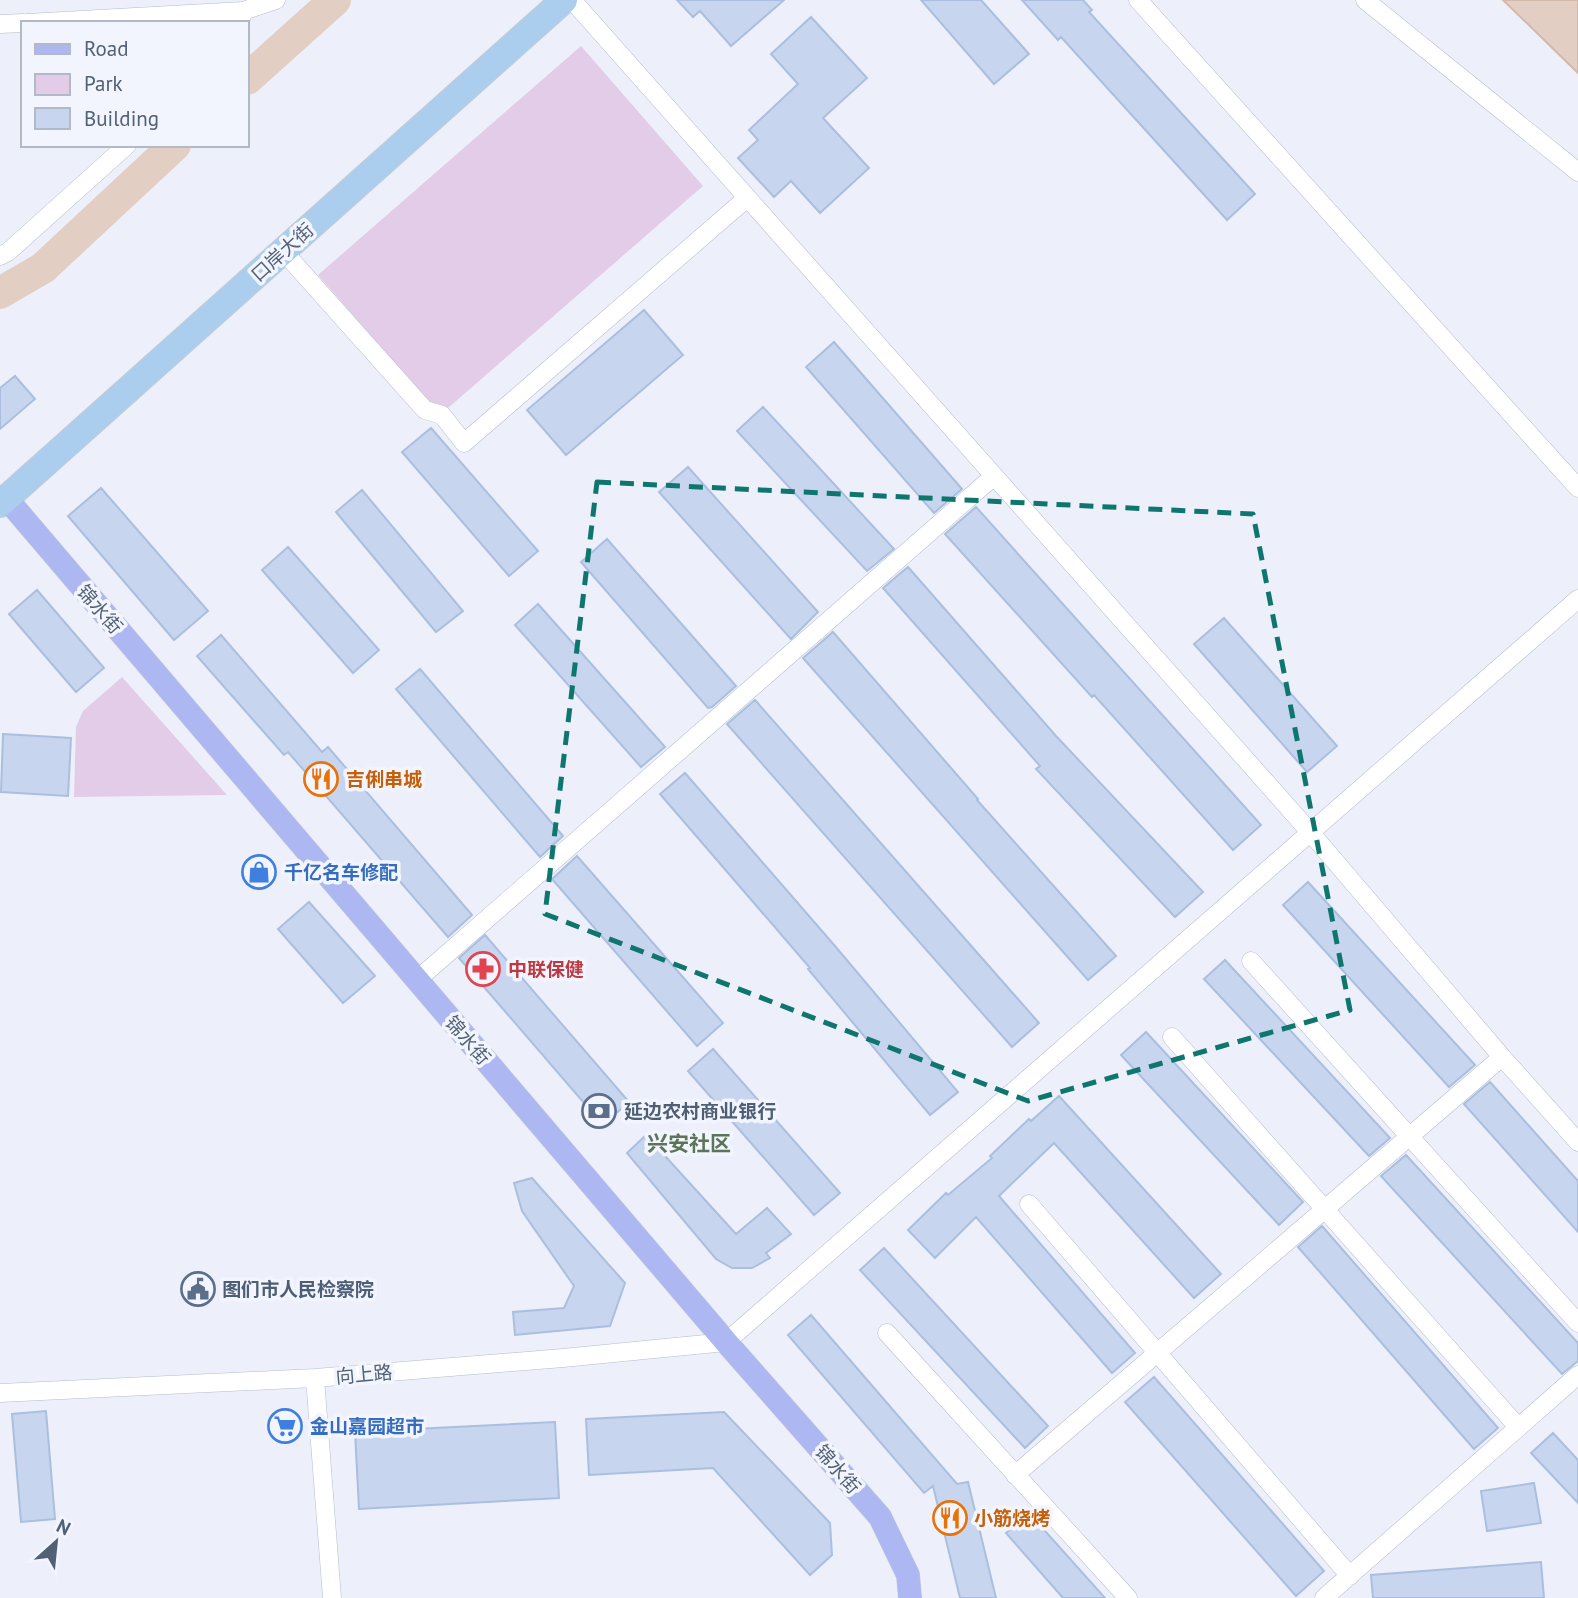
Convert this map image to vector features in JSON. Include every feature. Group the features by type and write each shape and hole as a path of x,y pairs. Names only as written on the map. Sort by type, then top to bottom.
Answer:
{"highway":[{"name":"口岸大街","path":"2,500 564,0"}],"main road":[{"name":"锦水街","path":"2,500 726,1342 880,1517 908,1575 911,1598"}],"street":[{"path":"97,21 242,17 276,0"},
{"path":"572,0 1310,832 1502,1058 1578,1142"},
{"path":"1138,0 1578,488"},
{"path":"1365,0 1578,172"},
{"path":"0,24 21,23"},
{"path":"0,256 125,147"},
{"path":"283,251 425,410 442,415 464,443 747,198"},
{"path":"417,980 994,476"},
{"path":"726,1342 1578,599"},
{"path":"1251,961 1578,1323"},
{"path":"1172,1037 1518,1427"},
{"path":"1015,1475 1502,1058"},
{"path":"1029,1205 1350,1576"},
{"path":"887,1333 1128,1598"},
{"name":"向上路","path":"0,1393 315,1378 726,1342"},
{"path":"1324,1598 1578,1375"},
{"path":"315,1378 332,1598"}],"highlighted area":[{"path":"597,482 1253,514 1350,1010 1028,1101 545,914"}],"green space":[{"path":"581,46 703,186 440,415 318,275"},
{"path":"122,677 227,795 74,797 76,727 83,711"}],"shaded area":[{"path":"1503,0 1578,0 1578,73"}],"building":[{"path":"677,0 784,0 731,46 700,11 693,17"},
{"path":"921,0 981,0 1029,54 994,84"},
{"path":"1022,0 1083,0 1092,10 1089,12 1255,194 1227,220 1061,37 1058,40"},
{"path":"811,17 867,78 823,118 869,168 820,213 791,181 774,197 738,158 758,140 749,130 798,84 771,54"},
{"path":"644,310 683,355 566,455 527,410"},
{"path":"834,342 962,489 934,513 806,367"},
{"path":"15,376 35,399 0,429 0,388"},
{"path":"763,407 894,549 867,571 737,431"},
{"path":"431,428 538,551 509,576 402,452"},
{"path":"688,467 818,612 791,639 659,492"},
{"path":"101,488 208,611 174,640 68,516"},
{"path":"362,490 463,611 436,632 336,512"},
{"path":"976,507 1261,825 1233,850 945,534"},
{"path":"607,539 736,686 712,707 708,708 581,562"},
{"path":"288,547 379,650 353,673 262,570"},
{"path":"908,567 1056,736 1203,892 1175,917 1036,769 1040,766 883,588"},
{"path":"37,590 104,668 76,692 9,614"},
{"path":"538,604 665,747 641,767 515,625"},
{"path":"1224,618 1337,746 1307,772 1194,644"},
{"path":"833,632 1116,956 1088,980 803,658"},
{"path":"221,635 322,752 328,747 472,915 448,937 288,752 284,755 197,656"},
{"path":"420,669 563,836 540,857 396,689"},
{"path":"755,700 1039,1023 1012,1047 727,724"},
{"path":"3,734 71,738 68,796 1,792"},
{"path":"685,773 958,1092 930,1115 808,969 810,968 660,794"},
{"path":"577,856 723,1023 697,1046 552,879"},
{"path":"1308,882 1475,1065 1449,1087 1283,905"},
{"path":"309,902 375,976 343,1003 278,929"},
{"path":"485,935 629,1102 603,1125 459,958"},
{"path":"1225,960 1390,1138 1369,1156 1204,979"},
{"path":"1146,1032 1303,1202 1279,1225 1121,1055"},
{"path":"713,1049 840,1193 814,1215 688,1071"},
{"path":"1490,1082 1578,1181 1578,1232 1464,1104"},
{"path":"1059,1096 1221,1274 1194,1298 1054,1143 999,1196 1135,1353 1112,1373 976,1217 935,1258 908,1230 946,1193 948,1195 992,1158 990,1156 1029,1119 1031,1121"},
{"path":"646,1135 736,1234 767,1208 791,1234 766,1253 770,1258 752,1268 732,1268 716,1259 627,1153"},
{"path":"1406,1155 1578,1343 1578,1361 1562,1374 1381,1176"},
{"path":"532,1178 625,1283 610,1326 515,1335 513,1312 564,1308 574,1286 522,1211 514,1183"},
{"path":"1322,1226 1498,1428 1474,1449 1298,1247"},
{"path":"884,1248 1048,1426 1025,1448 860,1270"},
{"path":"811,1315 957,1484 968,1482 996,1598 960,1598 933,1486 924,1493 788,1335"},
{"path":"1154,1377 1324,1571 1296,1596 1125,1402"},
{"path":"46,1411 55,1519 21,1522 12,1414"},
{"path":"724,1412 830,1523 832,1555 810,1575 713,1468 589,1475 586,1419"},
{"path":"555,1422 559,1498 359,1509 355,1432"},
{"path":"1553,1433 1578,1460 1578,1503 1531,1453"},
{"path":"1534,1483 1541,1523 1487,1531 1481,1491"},
{"path":"1029,1513 1105,1598 1063,1598 1006,1533"},
{"path":"1541,1562 1544,1598 1373,1598 1371,1575"}],"waterway":[{"path":"248,78 335,0"},
{"path":"0,293 43,268 173,147"}],"place":[{"name":"吉俐串城","path":"321,779"},
{"name":"千亿名车修配","path":"259,872"},
{"name":"中联保健","path":"483,969"},
{"name":"延边农村商业银行","path":"599,1111"},
{"name":"图们市人民检察院","path":"198,1289"},
{"name":"金山嘉园超市","path":"285,1426"},
{"name":"小筋烧烤","path":"950,1518"}],"district":[{"name":"兴安社区","path":"689,1143"}]}
